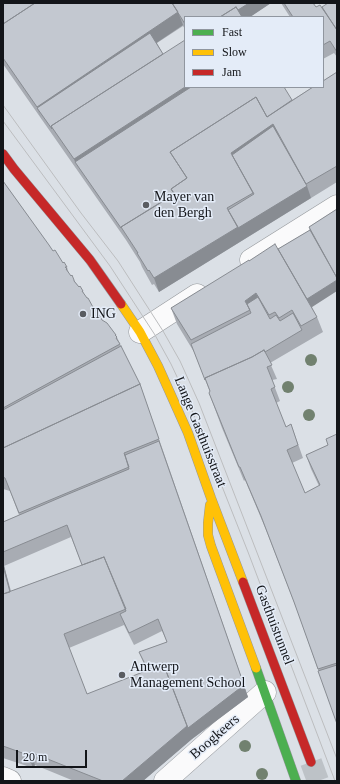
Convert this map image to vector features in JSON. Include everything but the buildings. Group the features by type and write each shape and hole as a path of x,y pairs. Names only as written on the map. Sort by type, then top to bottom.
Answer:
{"street":[{"name":"Lange Gasthuisstraat","path":"3,154 90,260 140,332 158,366 188,433 211,498 208,523 208,535 211,546 296,781"},
{"path":"236,270 337,206"},
{"path":"140,332 216,283"},
{"name":"Gasthuistunnel","path":"211,498 311,762"},
{"name":"Boogkeers","path":"165,781 265,692"},
{"path":"3,778 10,781"}],"tunnel":[{"path":"311,762 318,781"}],"tram line":[{"path":"3,105 81,213 118,261 163,331 180,361 199,403 337,759"},
{"path":"3,121 110,266 155,335 171,364 187,398 248,552 335,781"}],"traffic: fast":[{"path":"256,668 296,781"}],"traffic: slow":[{"path":"121,304 140,332 158,366 188,433 243,582"},
{"path":"210,505 208,535 211,546 256,668"}],"traffic: jam":[{"path":"3,154 90,260 121,304"},
{"path":"243,582 311,762"}],"place":[{"name":"Mayer van den Bergh","path":"146,205"},
{"name":"ING","path":"83,314"},
{"name":"Antwerp Management School","path":"122,675"}]}
